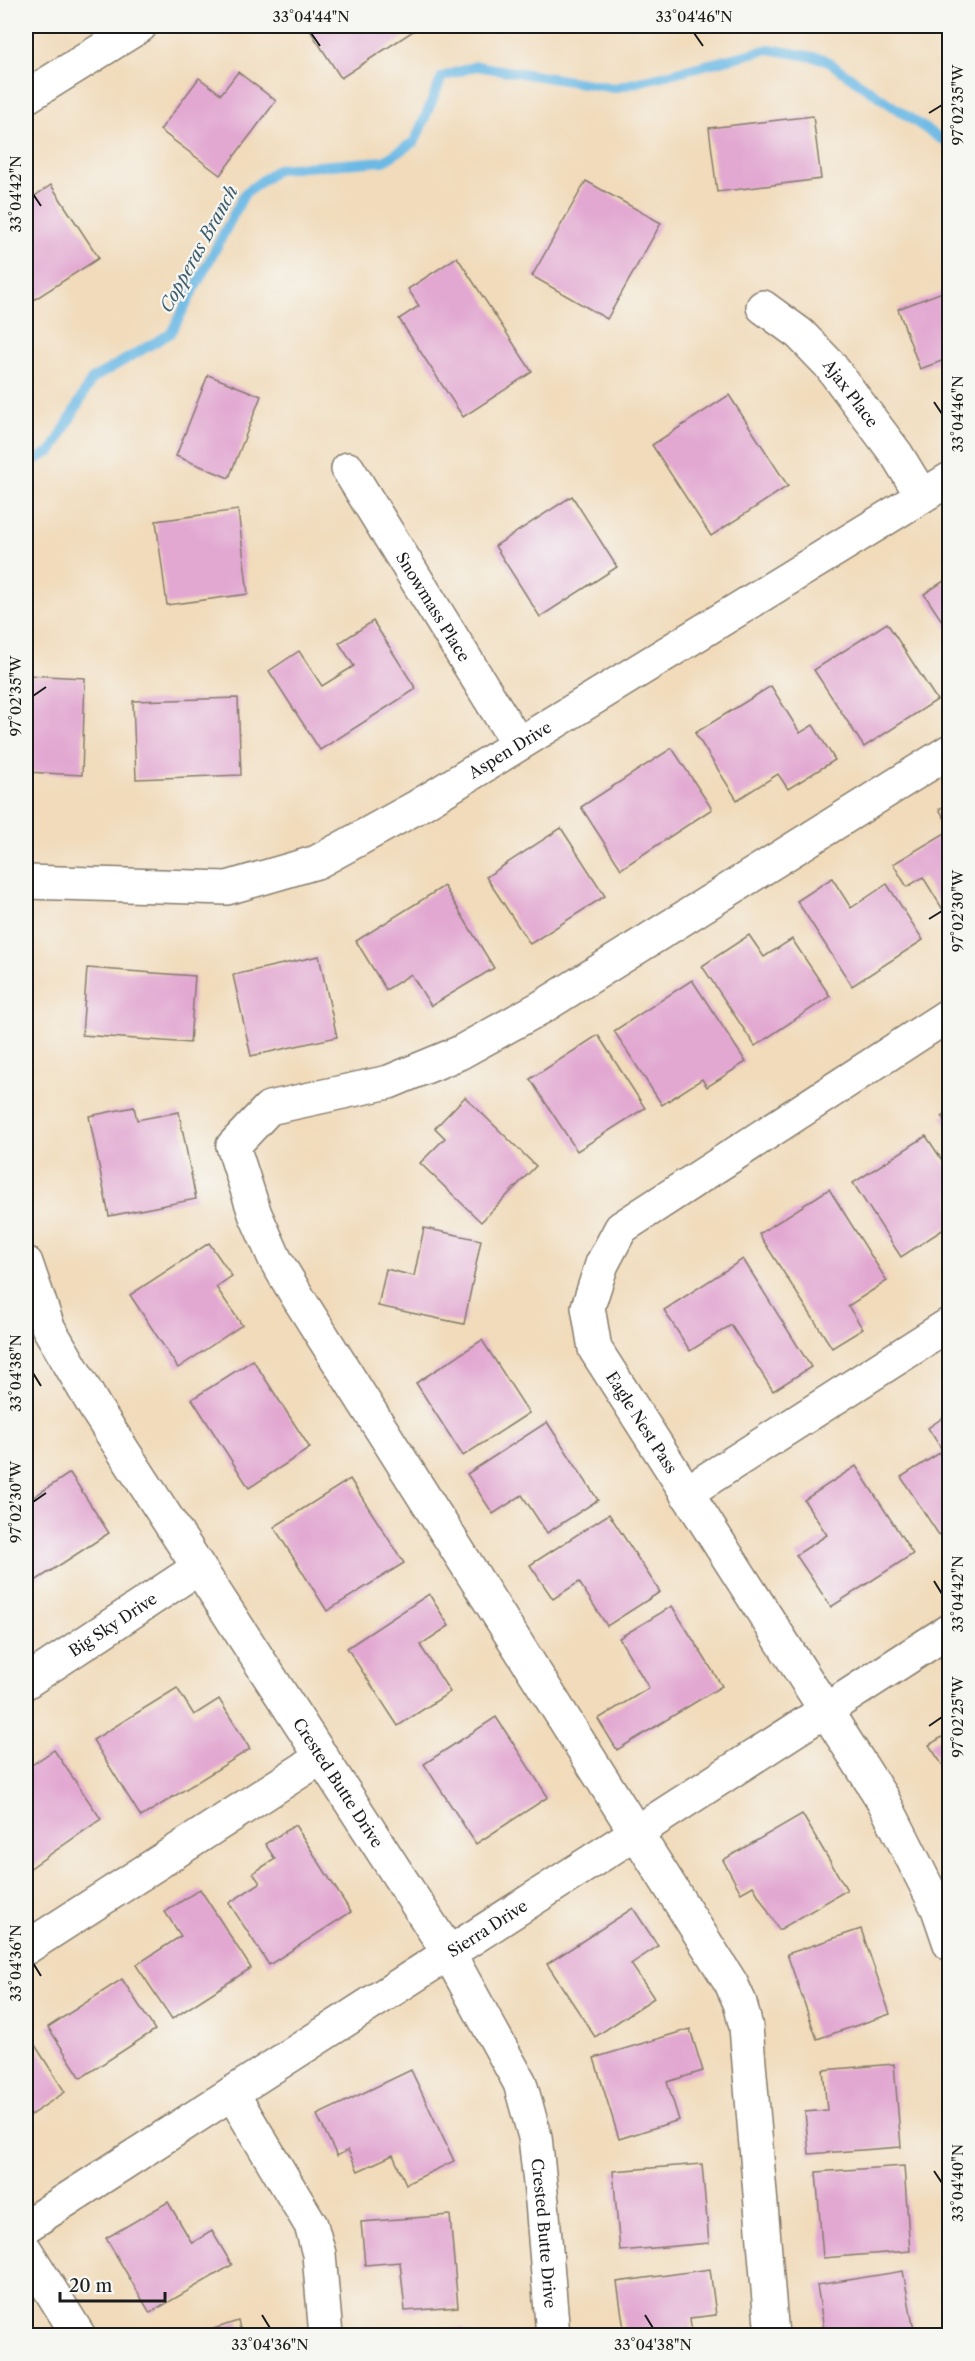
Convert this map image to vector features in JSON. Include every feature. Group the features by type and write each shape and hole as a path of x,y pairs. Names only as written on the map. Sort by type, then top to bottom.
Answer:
{"street":[{"path":"26,97 140,26"},
{"name":"Ajax Place","path":"763,307 800,334 829,364 897,455 922,496"},
{"name":"Snowmass Place","path":"348,469 518,744"},
{"name":"Aspen Drive","path":"26,882 227,888 317,862 415,808 950,479"},
{"path":"772,2336 746,2027 740,2003 731,1983 275,1259 255,1214 233,1146 269,1108 389,1082 459,1053 542,1007 950,752"},
{"name":"Eagle Nest Pass","path":"950,1014 621,1228 602,1264 588,1307 595,1349 883,1800 944,1906 950,1944"},
{"name":"Crested Butte Drive","path":"26,1263 48,1327 96,1409 448,1952 520,2083 536,2148 553,2336"},
{"path":"686,1493 950,1324"},
{"name":"Big Sky Drive","path":"26,1682 198,1568"},
{"name":"Sierra Drive","path":"26,2226 950,1630"},
{"path":"26,1948 322,1757"},
{"path":"232,2093 311,2225 319,2254 326,2336"},
{"path":"26,2251 79,2336"}],"building":[{"path":"307,26 421,26 341,78"},
{"path":"238,72 276,101 220,175 160,130 199,78 221,94"},
{"path":"813,116 821,179 717,192 709,128"},
{"path":"586,181 661,223 607,319 532,276"},
{"path":"51,185 99,258 26,305 26,202"},
{"path":"457,257 532,372 463,417 399,319 419,306 408,289"},
{"path":"950,289 950,358 920,369 898,309"},
{"path":"208,375 261,396 229,478 176,456"},
{"path":"729,395 788,486 711,536 652,445"},
{"path":"572,496 617,567 540,617 495,546"},
{"path":"238,510 248,594 167,605 156,521"},
{"path":"950,577 950,633 924,594"},
{"path":"373,621 416,689 320,750 269,671 299,651 322,686 354,666 339,643"},
{"path":"887,623 937,700 864,747 814,670"},
{"path":"26,675 85,678 82,775 26,772"},
{"path":"771,686 800,733 813,725 835,760 788,789 778,774 737,800 695,733"},
{"path":"238,698 241,775 136,779 133,701"},
{"path":"672,748 712,809 621,869 581,807"},
{"path":"950,803 950,827 939,809"},
{"path":"561,828 605,896 530,944 486,877"},
{"path":"950,830 950,921 923,877 907,887 893,864"},
{"path":"832,878 851,908 887,884 923,940 852,986 797,901"},
{"path":"444,886 494,968 431,1006 411,974 386,990 356,941"},
{"path":"749,935 764,957 792,939 830,996 755,1046 702,966"},
{"path":"319,956 337,1037 251,1056 233,975"},
{"path":"87,968 195,976 190,1043 82,1035"},
{"path":"692,980 746,1062 707,1087 702,1079 662,1105 614,1031"},
{"path":"598,1035 645,1108 577,1151 530,1079"},
{"path":"465,1097 536,1166 481,1222 420,1163 445,1138 435,1128"},
{"path":"134,1107 137,1120 179,1112 196,1199 109,1216 89,1116"},
{"path":"950,1112 950,1129 942,1117"},
{"path":"926,1136 950,1172 950,1225 901,1257 853,1183"},
{"path":"829,1189 887,1281 848,1306 863,1329 832,1348 759,1234"},
{"path":"424,1228 481,1240 464,1324 378,1306 386,1269 414,1276"},
{"path":"209,1243 232,1276 216,1287 242,1325 178,1368 130,1295"},
{"path":"743,1259 811,1367 773,1391 731,1325 690,1351 664,1310"},
{"path":"482,1340 529,1413 463,1456 416,1383"},
{"path":"253,1360 310,1448 249,1488 192,1399"},
{"path":"950,1413 950,1528 939,1535 901,1477 943,1451 928,1428"},
{"path":"547,1422 598,1500 547,1533 522,1495 493,1514 467,1474"},
{"path":"856,1466 913,1554 831,1607 796,1555 827,1535 804,1500"},
{"path":"70,1473 109,1533 26,1587 26,1502"},
{"path":"350,1479 404,1563 327,1611 274,1527"},
{"path":"609,1514 660,1592 607,1626 579,1582 553,1599 530,1565"},
{"path":"429,1594 449,1626 420,1645 450,1692 398,1726 347,1648"},
{"path":"672,1606 722,1686 617,1750 598,1719 649,1688 619,1638"},
{"path":"177,1688 194,1715 219,1699 250,1749 141,1817 93,1740"},
{"path":"496,1717 548,1797 476,1844 424,1764"},
{"path":"950,1732 950,1776 929,1745"},
{"path":"54,1750 101,1819 26,1871 26,1769"},
{"path":"802,1814 847,1890 779,1930 753,1886 741,1893 723,1860"},
{"path":"295,1825 351,1912 269,1965 229,1903 260,1883 253,1873 275,1859 265,1844"},
{"path":"200,1889 251,1968 172,2019 136,1965 181,1936 165,1912"},
{"path":"633,1908 658,1946 631,1964 654,1998 595,2037 547,1964"},
{"path":"861,1929 890,2014 817,2039 787,1954"},
{"path":"122,1979 155,2030 81,2078 48,2027"},
{"path":"690,2029 703,2071 667,2082 679,2120 619,2139 594,2058"},
{"path":"26,2031 65,2092 26,2118"},
{"path":"894,2064 901,2147 809,2154 805,2112 827,2110 823,2070"},
{"path":"411,2070 454,2161 406,2184 393,2155 358,2171 348,2150 337,2156 317,2115"},
{"path":"702,2164 709,2243 620,2251 613,2171"},
{"path":"904,2166 910,2251 823,2258 816,2172"},
{"path":"168,2202 192,2243 212,2231 232,2265 150,2313 106,2238"},
{"path":"450,2215 458,2307 405,2311 400,2262 365,2265 361,2222"},
{"path":"710,2269 716,2315 690,2318 692,2336 625,2336 617,2282"},
{"path":"903,2271 915,2336 825,2336 817,2285"},
{"path":"238,2321 242,2336 195,2336 195,2335"},
{"path":"464,2328 465,2336 394,2336 394,2334"}],"waterway":[{"name":"Copperas Branch","path":"26,464 52,451 92,379 171,333 245,193 278,169 384,161 415,141 442,77 476,66 614,88 769,49 824,59 939,138 950,142"}]}
